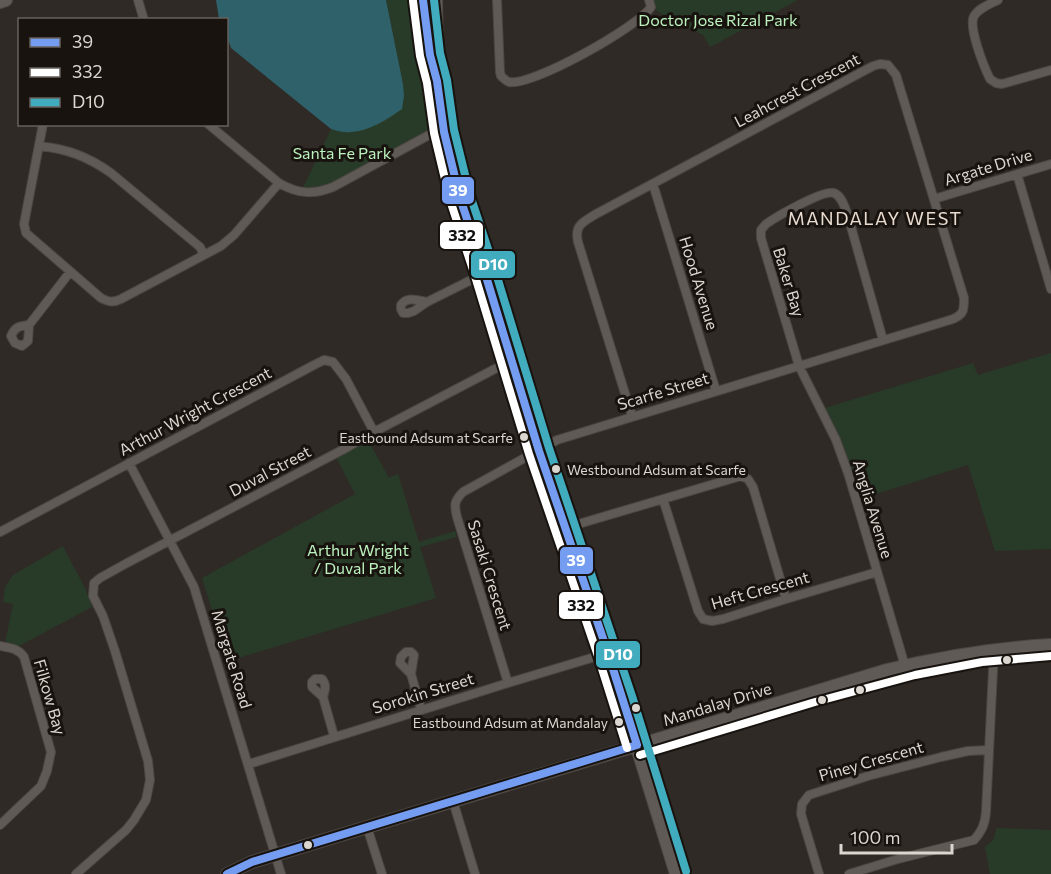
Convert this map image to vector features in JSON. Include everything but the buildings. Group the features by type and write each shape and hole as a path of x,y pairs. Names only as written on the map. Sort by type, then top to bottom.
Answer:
{"street":[{"path":"0,2 6,0"},
{"path":"138,0 143,18"},
{"path":"423,0 430,55 437,81"},
{"path":"436,0 437,81 444,132 460,198 539,451 608,653 676,874"},
{"path":"497,0 500,72 501,76 510,82 532,77 562,65 600,44 640,19 651,7 649,0"},
{"path":"998,0 975,13 973,20 973,30 990,79 1002,84 1051,70"},
{"name":"Leahcrest Crescent","path":"632,416 576,233 579,225 873,66 888,65 896,75 964,298 964,309 961,315 953,319 799,366"},
{"path":"43,126 24,224 26,234 101,298 109,302 115,302 221,246 234,235 279,183"},
{"path":"210,126 279,183 297,191 321,192 429,135 444,132"},
{"path":"39,146 80,155 96,163 200,247 204,255"},
{"name":"Argate Drive","path":"934,199 1051,164"},
{"path":"1017,174 1051,289"},
{"name":"Hood Avenue","path":"653,184 716,391"},
{"name":"Baker Bay","path":"799,366 761,238 761,230 775,218 828,191 836,193 845,207 883,340"},
{"path":"29,325 70,272"},
{"path":"427,302 485,273"},
{"name":"Arthur Wright Crescent","path":"0,532 324,360 333,362 346,378 374,432"},
{"name":"Duval Street","path":"170,541 512,360"},
{"name":"Scarfe Street","path":"539,451 556,440 799,366"},
{"name":"Anglia Avenue","path":"799,366 836,440 849,476 905,666"},
{"name":"Sasaki Crescent","path":"508,683 455,507 457,498 463,492 539,451"},
{"name":"Margate Road","path":"129,463 194,587 281,874"},
{"path":"565,528 741,476 748,479 756,495 786,598"},
{"name":"Heft Crescent","path":"663,500 698,611 703,618 712,621 723,619 877,572"},
{"path":"76,874 126,830 134,820 146,800 150,780 148,761 116,651 93,596 94,583 170,541"},
{"name":"Mandalay Drive","path":"226,874 252,862 841,683 961,654 1051,645"},
{"name":"Filkow Bay","path":"0,646 15,649 24,657 51,752 41,786 0,825"},
{"path":"849,874 974,840 982,831 985,823 994,650"},
{"name":"Sorokin Street","path":"249,764 608,653"},
{"path":"411,674 421,710"},
{"path":"322,697 334,736"},
{"name":"Piney Crescent","path":"819,874 801,814 802,804 809,795 868,776 941,757 968,751 989,750"},
{"path":"453,801 475,874"},
{"path":"367,827 382,874"}],"green space":[{"name":"Santa Fe Park","path":"386,0 410,0 424,71 425,111 430,129 338,180 321,186 303,188 331,129 351,132 403,84"},
{"name":"Doctor Jose Rizal Park","path":"654,0 798,0 710,47 703,35 654,9"},
{"path":"1051,353 1051,549 995,551 968,465 860,499 846,454 825,408 973,363 978,375"},
{"name":"Arthur Wright / Duval Park","path":"368,440 389,478 398,474 419,542 455,531 457,537 420,547 436,598 228,661 202,578 355,494 336,457"},
{"path":"63,546 92,607 19,646 5,643 13,604 3,602 5,587 13,575"},
{"path":"997,828 1051,830 1051,874 990,874 985,847 993,840"}],"water":[{"path":"216,0 386,0 403,84 402,109 371,127 358,131 346,132 331,129 231,48 228,40 228,18 219,18"}],"transit line":[{"name":"39","path":"423,0 444,132 460,198 539,451 637,745"},
{"name":"D10","path":"434,0 440,53 447,80 454,130 470,195 549,448 632,696 686,871"},
{"name":"332","path":"413,1 434,133 450,200 529,454 627,748"},
{"name":"332","path":"640,755 815,702 915,675 982,662 1051,656"},
{"name":"39","path":"227,874 252,862 637,745"}],"place":[{"name":"Eastbound Adsum at Scarfe","path":"524,437"},
{"name":"Westbound Adsum at Scarfe","path":"556,469"},
{"name":"Eastbound Adsum at Mandalay","path":"619,722"}],"district":[{"name":"MANDALAY WEST","path":"875,219"}]}
